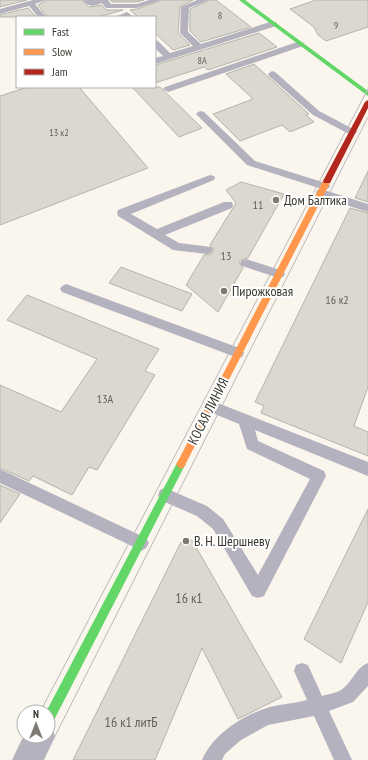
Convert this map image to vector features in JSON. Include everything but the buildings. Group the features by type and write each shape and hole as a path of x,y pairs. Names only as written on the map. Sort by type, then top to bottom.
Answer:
{"street":[{"path":"242,0 368,94"},
{"name":"КОСАЯ ЛИНИЯ","path":"56,705 368,102"},
{"path":"27,760 36,744"}],"lane":[{"path":"0,12 42,0"},
{"path":"87,0 91,4 104,0 109,6 137,6 157,0"},
{"path":"200,48 184,33 185,7 205,0"},
{"path":"30,3 41,16"},
{"path":"118,16 123,6"},
{"path":"156,60 200,48 273,24"},
{"path":"156,44 168,56"},
{"path":"168,89 300,44"},
{"path":"272,74 316,113 352,132"},
{"path":"200,114 251,163 368,208"},
{"path":"207,250 177,247 122,213 210,178"},
{"path":"156,234 228,205"},
{"path":"246,263 279,274"},
{"path":"66,289 238,353"},
{"path":"210,406 368,469"},
{"path":"165,495 202,511 218,524 258,590 319,476 252,445 245,420"},
{"path":"0,476 141,543"},
{"path":"302,671 343,760"},
{"path":"211,760 219,748 235,734 266,717 319,706 347,696 364,678 368,671"}],"tram line":[{"path":"44,704 368,89"},
{"path":"43,760 368,117"},
{"path":"15,760 23,744"}],"traffic: fast":[{"path":"242,0 368,94"},
{"path":"56,705 181,464"}],"traffic: slow":[{"path":"181,464 327,181"}],"traffic: jam":[{"path":"327,181 368,102"}],"place":[{"name":"Дом Балтика","path":"276,200"},
{"name":"Пирожковая","path":"224,291"},
{"name":"В. Н. Шершневу","path":"186,541"}]}
